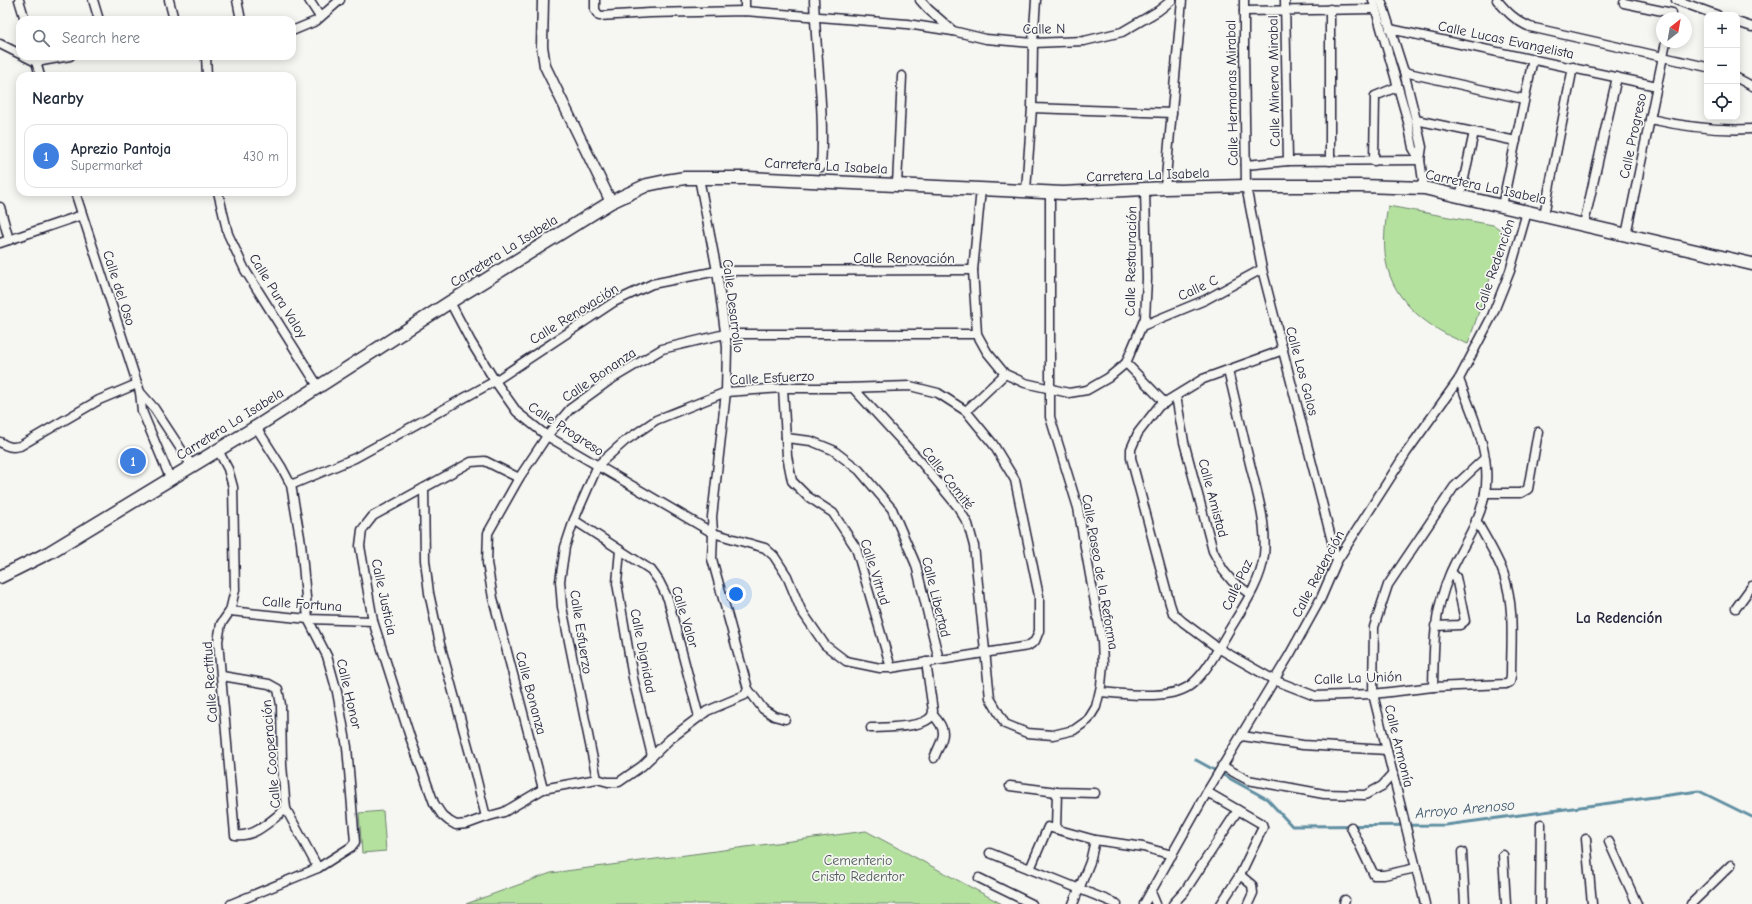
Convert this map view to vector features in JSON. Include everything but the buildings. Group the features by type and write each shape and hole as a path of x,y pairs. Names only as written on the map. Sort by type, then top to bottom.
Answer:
{"main road":[{"name":"Carretera La Isabela","path":"0,577 50,552 256,427 450,302 611,202 647,185 685,178 748,178 981,190 1026,190 1063,193 1246,186 1361,186 1424,188 1752,264"}],"street":[{"path":"19,0 24,16"},
{"path":"93,0 98,16"},
{"path":"169,0 173,16"},
{"path":"237,0 240,16"},
{"path":"309,0 320,17"},
{"path":"296,29 320,17 340,0"},
{"path":"543,0 542,46 545,66 611,202"},
{"path":"594,0 595,10 599,16 650,12 745,11 907,24 953,31"},
{"path":"744,0 745,11"},
{"path":"814,0 814,16 822,103 823,137 821,167"},
{"name":"Calle N","path":"920,0 953,31 986,39 1033,43 1084,41 1122,32 1158,11 1172,0"},
{"path":"1026,190 1032,108 1033,43 1036,0"},
{"path":"1165,188 1182,0"},
{"name":"Calle Hermanas Mirabal","path":"1244,0 1246,186"},
{"name":"Calle Minerva Mirabal","path":"1285,0 1288,161"},
{"path":"1373,0 1408,122 1413,148 1420,160"},
{"path":"1381,0 1404,72 1416,120 1422,147 1420,160 1424,188"},
{"path":"1497,0 1510,15 1519,22 1530,27 1704,66"},
{"path":"1672,12 1675,0 1709,12"},
{"path":"1624,3 1657,12"},
{"path":"1330,9 1330,161"},
{"path":"1244,11 1375,9"},
{"path":"1740,23 1752,27"},
{"name":"Calle Lucas Evangelista","path":"1390,29 1657,86"},
{"path":"0,44 16,52"},
{"name":"Calle Progreso","path":"1626,235 1665,48"},
{"path":"1502,206 1533,59"},
{"path":"35,60 39,72"},
{"path":"206,60 207,72"},
{"path":"1544,215 1573,67"},
{"path":"1404,72 1524,99"},
{"path":"897,185 902,76"},
{"path":"1584,224 1617,77"},
{"path":"1740,80 1752,86"},
{"path":"1374,161 1375,96 1397,87"},
{"path":"1032,108 1172,113"},
{"path":"1650,119 1688,128 1734,130 1752,129"},
{"path":"1416,120 1516,141"},
{"path":"1460,197 1474,132"},
{"path":"1246,165 1288,161 1420,160"},
{"name":"Calle Desarrollo","path":"699,178 717,271 727,347 726,392 712,517 714,533 712,559 748,689"},
{"name":"Calle Los Galos","path":"1246,186 1262,269 1337,561"},
{"name":"Calle Restauración","path":"981,190 973,270 977,334 987,352 1005,374 1025,383 1070,393 1087,390 1108,378 1126,363 1145,318 1147,279 1145,189"},
{"name":"Calle Paseo de la Reforma","path":"985,652 990,698 1005,724 1027,733 1053,735 1074,730 1088,720 1096,707 1100,692 1103,664 1102,642 1078,508 1050,417 1050,192"},
{"name":"Calle del Oso","path":"76,196 140,392 142,411 170,478"},
{"name":"Calle Pura Valoy","path":"219,196 228,234 245,270 318,386"},
{"path":"0,207 9,240"},
{"name":"Calle Redención","path":"1144,904 1211,784 1242,736 1321,598 1337,561 1406,453 1459,379 1492,316 1510,272 1527,212"},
{"path":"0,243 82,215"},
{"name":"Calle C","path":"1142,326 1206,300 1262,269"},
{"name":"Calle Renovación","path":"291,485 356,458 495,382 614,302 652,284 717,271 973,270"},
{"name":"Calle Progreso","path":"450,302 471,342 495,382 516,412 547,436 714,533 765,548 774,556 787,576 800,610 825,645 846,661 880,668 891,668 1028,646 1035,641"},
{"name":"Calle Bonanza","path":"543,789 493,598 487,563 488,533 519,478 547,436 570,409 610,380 662,349 725,334 977,334"},
{"name":"Calle La Unión","path":"1283,350 1203,380 1159,406 1138,433 1130,449 1131,458 1173,613 1218,648 1274,680 1315,696 1373,694 1433,687 1506,684 1510,682 1511,611 1509,596 1504,574 1476,520"},
{"path":"1126,363 1166,403"},
{"name":"Calle Paz","path":"1100,692 1134,695 1180,691 1191,684 1205,669 1250,594 1259,575 1264,555 1264,532 1257,492 1228,370"},
{"path":"966,411 1005,374"},
{"path":"1433,687 1435,626 1442,593 1476,520 1485,493 1485,458 1482,441 1459,379"},
{"path":"0,442 5,446 12,448 20,446 99,400 137,384"},
{"name":"Calle Esfuerzo","path":"597,779 562,607 560,581 565,547 574,520 598,465 626,441 656,420 726,392 783,388 910,386 938,393 966,411 993,444 1015,480 1039,596 1039,631 1035,641"},
{"name":"Calle Vitrud","path":"783,388 787,456 792,481 807,496 833,513 856,548 891,668"},
{"name":"Calle Comité","path":"853,388 922,462 958,507 968,524 974,546 985,652"},
{"name":"Calle del Oso","path":"140,392 154,408 192,466"},
{"name":"Calle Amistad","path":"1176,396 1184,442 1213,551 1223,570 1232,580 1250,594"},
{"name":"Calle Honor","path":"232,904 318,868 352,847 355,842 347,747 337,692 327,656 308,619 301,543 291,485 256,427"},
{"path":"1485,493 1521,493 1528,489 1530,485 1538,432"},
{"name":"Calle Libertad","path":"786,438 811,441 833,450 859,470 892,509 916,565 939,660"},
{"name":"Calle Rectitud","path":"218,450 228,470 233,487 235,590 230,611 222,624 218,641 235,835 243,836 255,832 286,809"},
{"name":"Calle Armonía","path":"1425,904 1373,694 1374,627 1388,585 1454,487 1485,458"},
{"name":"Calle Justicia","path":"519,478 485,461 471,462 373,516 362,530 360,546 373,621 410,737 434,803 442,815 449,821 456,824 467,824 504,812 543,789"},
{"path":"424,488 425,560 429,593 440,644 486,817"},
{"name":"Calle Valor","path":"574,520 651,570 659,581 668,599 699,717"},
{"name":"Calle Dignidad","path":"620,550 617,583 633,678 652,756"},
{"path":"1435,626 1460,625 1465,621 1456,577 1451,572"},
{"path":"1736,608 1752,586"},
{"name":"Calle Fortuna","path":"230,611 308,619 373,621"},
{"path":"926,662 933,715 941,724 943,739 934,758"},
{"name":"Calle Cooperación","path":"222,676 269,684 278,689 281,705 282,765 286,809 318,868"},
{"path":"543,789 597,779 608,782 619,782 642,766 670,739 707,711 745,694 748,689 763,709 774,716 785,718"},
{"path":"871,728 921,724 933,715"},
{"path":"1242,736 1303,745 1387,750"},
{"path":"1221,769 1248,780 1324,794 1365,795 1382,786 1393,774"},
{"path":"1010,786 1058,792 1095,793"},
{"path":"1056,829 1058,792"},
{"path":"1207,792 1262,824 1263,827 1240,875 1221,904"},
{"path":"1173,904 1185,891 1238,810"},
{"path":"1540,824 1540,904"},
{"path":"1030,869 1047,828 1049,827 1095,840 1143,847 1172,855"},
{"path":"1351,827 1374,875 1384,875 1416,868"},
{"path":"1586,839 1592,904"},
{"path":"1073,904 1090,862 1095,840"},
{"path":"1609,842 1637,904"},
{"path":"1462,852 1465,904"},
{"path":"990,853 1118,904"},
{"path":"1503,855 1506,904"},
{"path":"1692,904 1731,865"},
{"path":"1240,875 1252,885 1253,893 1248,904"},
{"path":"979,878 1032,904"},
{"path":"1151,892 1156,904"}],"green space":[{"path":"1388,206 1493,225 1501,231 1503,240 1468,344 1428,323 1405,302 1397,290 1390,276 1385,254 1385,233"},
{"path":"383,811 386,851 362,853 359,813"},
{"name":"Cementerio Cristo Redentor","path":"866,831 1002,904 466,904 551,873"}],"waterway":[{"name":"Arroyo Arenoso","path":"1196,760 1267,799 1292,826 1446,825 1699,791 1752,817"}],"place":[{"name":"Aprezio Pantoja","path":"133,461"}],"district":[{"name":"La Redención","path":"1619,618"}]}
